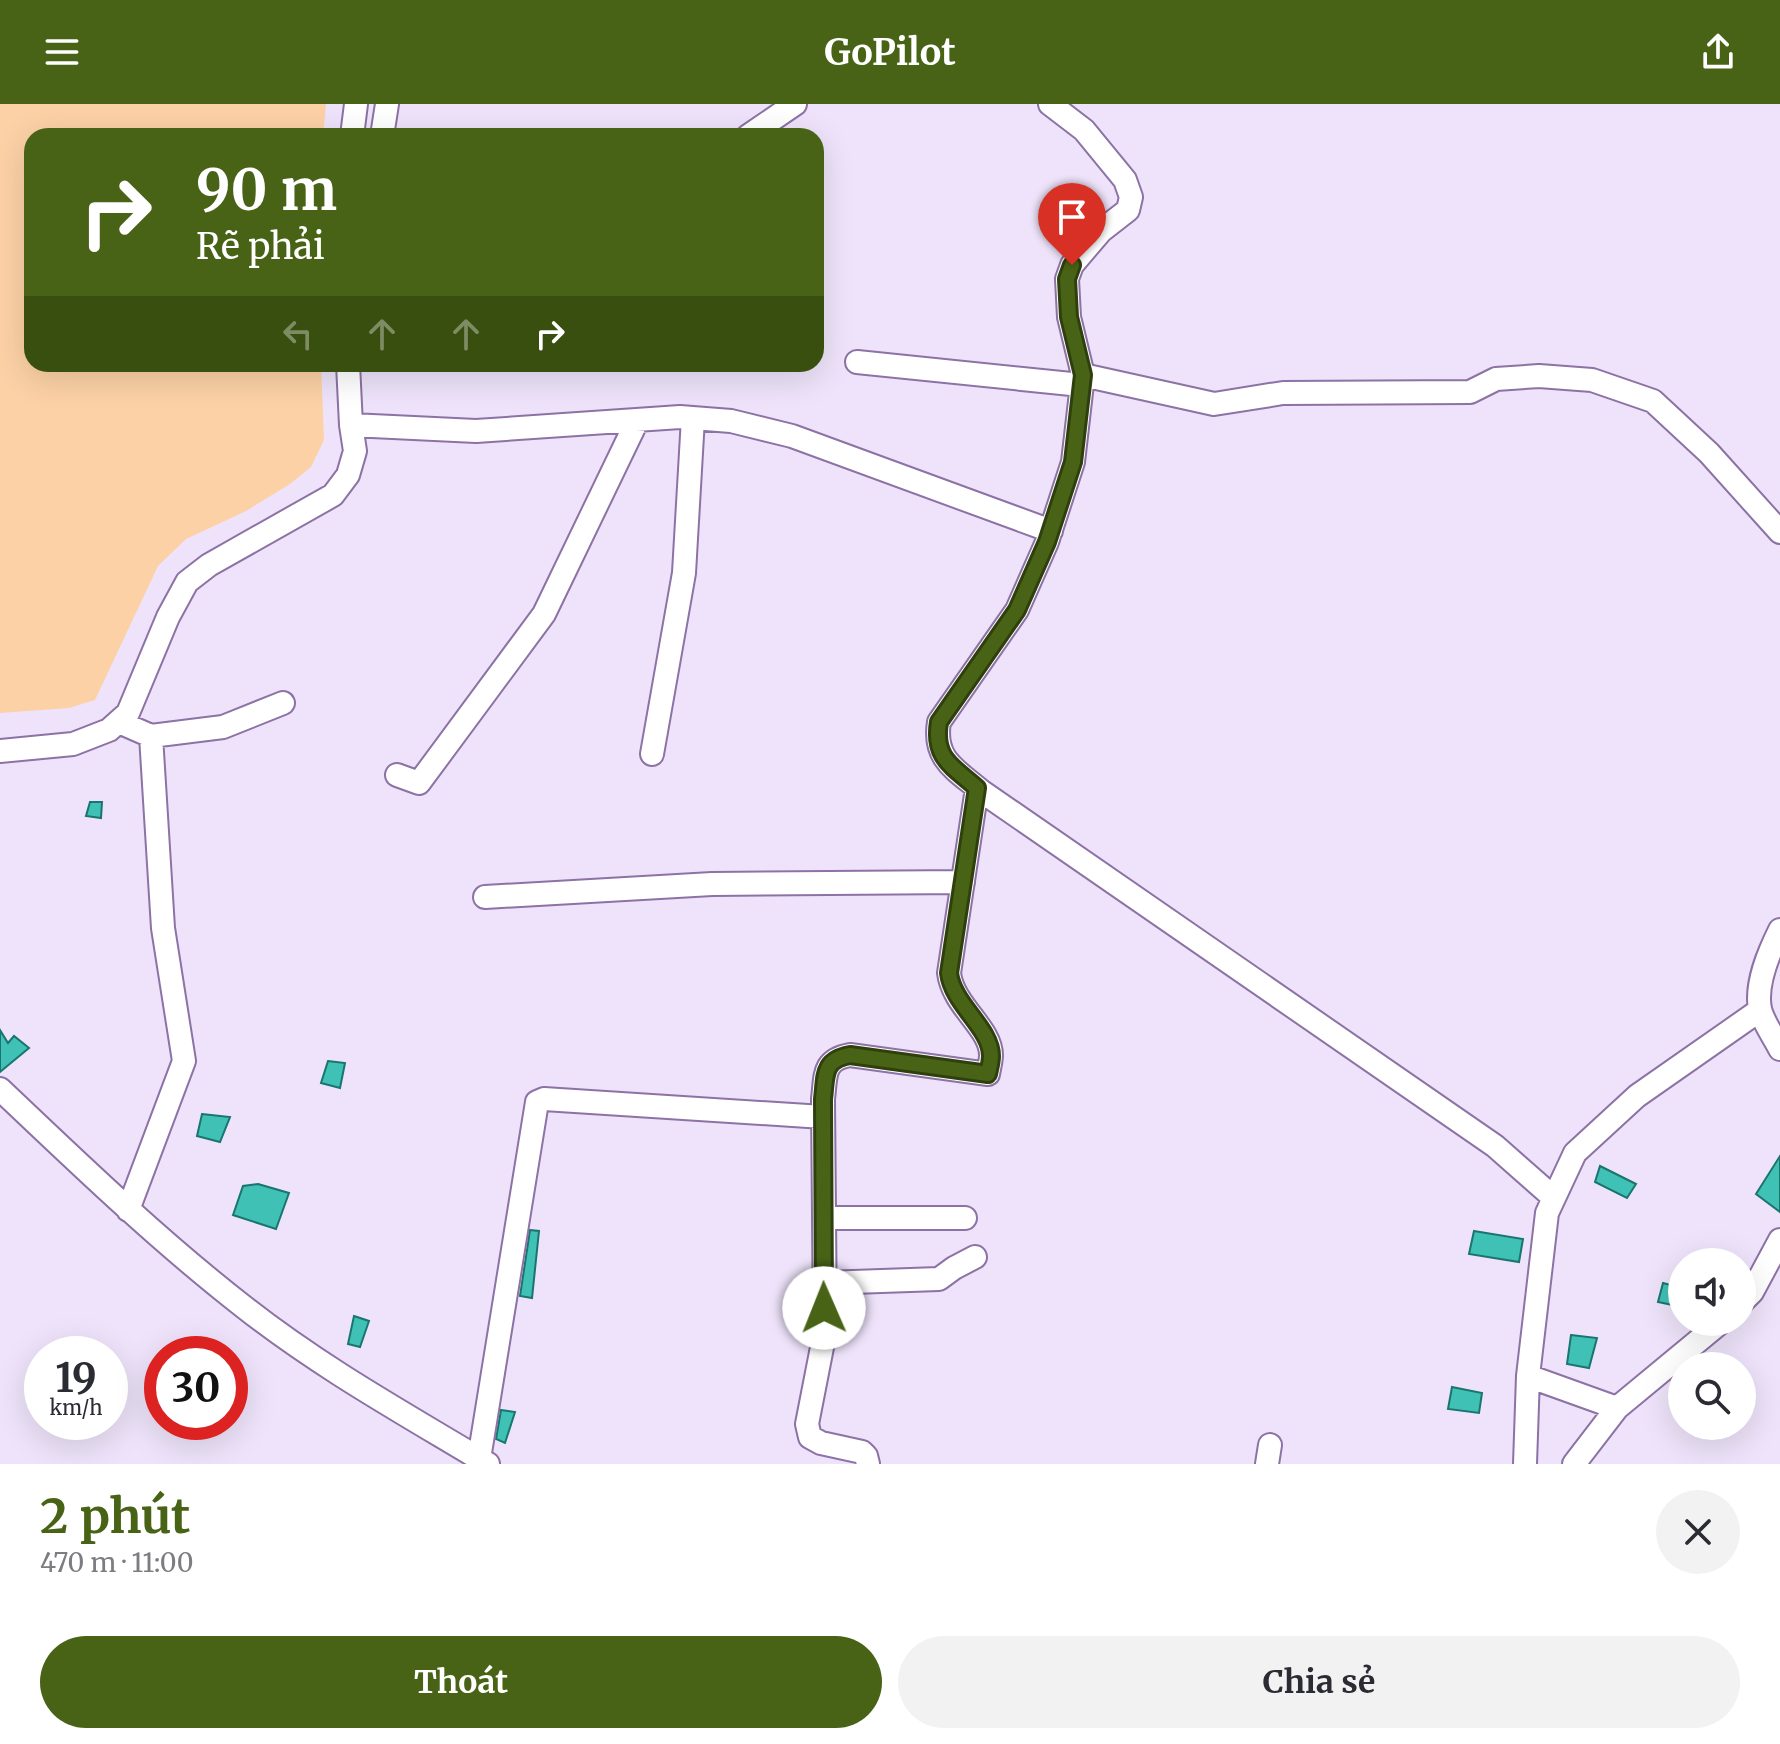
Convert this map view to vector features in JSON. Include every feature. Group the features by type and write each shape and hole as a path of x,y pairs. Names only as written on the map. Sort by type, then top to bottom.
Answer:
{"street":[{"path":"353,128 356,104"},
{"path":"383,128 387,104"},
{"path":"760,128 795,104"},
{"path":"1050,104 1084,130 1125,180 1131,197 1128,210 1101,231 1072,265 1067,279 1069,317 1082,380 1073,462 1051,531 1017,610 939,722 936,740 943,758 977,788 1495,1146 1554,1198"},
{"path":"857,362 1082,380 1214,404 1283,393 1470,392 1496,379 1539,376 1592,380 1653,401 1709,453 1780,532"},
{"path":"0,751 73,744 109,730 128,713 168,617 187,582 209,565 333,495 348,475 355,451 348,372"},
{"path":"351,425 476,431 693,418 731,421 792,436 1051,531"},
{"path":"652,754 684,573 693,418"},
{"path":"397,775 419,783 544,614 637,421"},
{"path":"119,722 151,736 223,727 283,703"},
{"path":"128,1210 184,1061 163,928 151,736"},
{"path":"868,1464 862,1452 821,1443 810,1437 807,1424 825,1332 823,1117 827,1067 836,1058 850,1055 988,1074 991,1054 988,1041 951,986 949,973 977,788"},
{"path":"485,897 712,884 963,882"},
{"path":"1780,930 1771,948 1761,984 1760,1010 1780,1049"},
{"path":"1525,1464 1528,1376 1547,1213 1575,1153 1637,1096 1760,1010"},
{"path":"0,1089 128,1210 245,1308 329,1369 484,1461 537,1102 544,1099 823,1117"},
{"path":"824,1218 965,1218"},
{"path":"1756,1285 1780,1240"},
{"path":"824,1283 939,1279 975,1257"},
{"path":"1574,1464 1617,1408 1704,1336"},
{"path":"1528,1376 1617,1408"}],"shaded area":[{"path":"0,104 326,104 324,128 24,128 24,372 321,372 324,440 311,467 290,484 246,511 186,539 158,566 95,700 69,708 0,713"}],"building":[{"path":"90,802 102,802 101,818 86,816"},
{"path":"0,1030 8,1043 14,1036 29,1048 0,1072"},
{"path":"328,1061 345,1063 340,1088 321,1083"},
{"path":"202,1114 230,1117 220,1142 197,1136"},
{"path":"1780,1156 1780,1212 1756,1194"},
{"path":"1600,1166 1636,1184 1627,1198 1595,1182"},
{"path":"258,1184 289,1193 276,1229 233,1215 243,1186"},
{"path":"530,1230 539,1231 532,1298 520,1296"},
{"path":"1474,1231 1523,1239 1519,1262 1469,1254"},
{"path":"1663,1283 1668,1284 1668,1304 1658,1302"},
{"path":"354,1316 369,1321 360,1347 348,1344"},
{"path":"1571,1335 1597,1338 1589,1368 1567,1364"},
{"path":"1452,1387 1482,1393 1479,1413 1448,1409"},
{"path":"501,1410 515,1412 505,1443 496,1439"}],"route":[{"path":"824,1308 823,1099 827,1067 836,1058 850,1055 988,1074 991,1054 988,1041 956,997 949,973 977,788 943,758 936,740 939,722 1017,610 1047,542 1073,462 1083,375 1069,317 1067,279 1072,265"}]}
